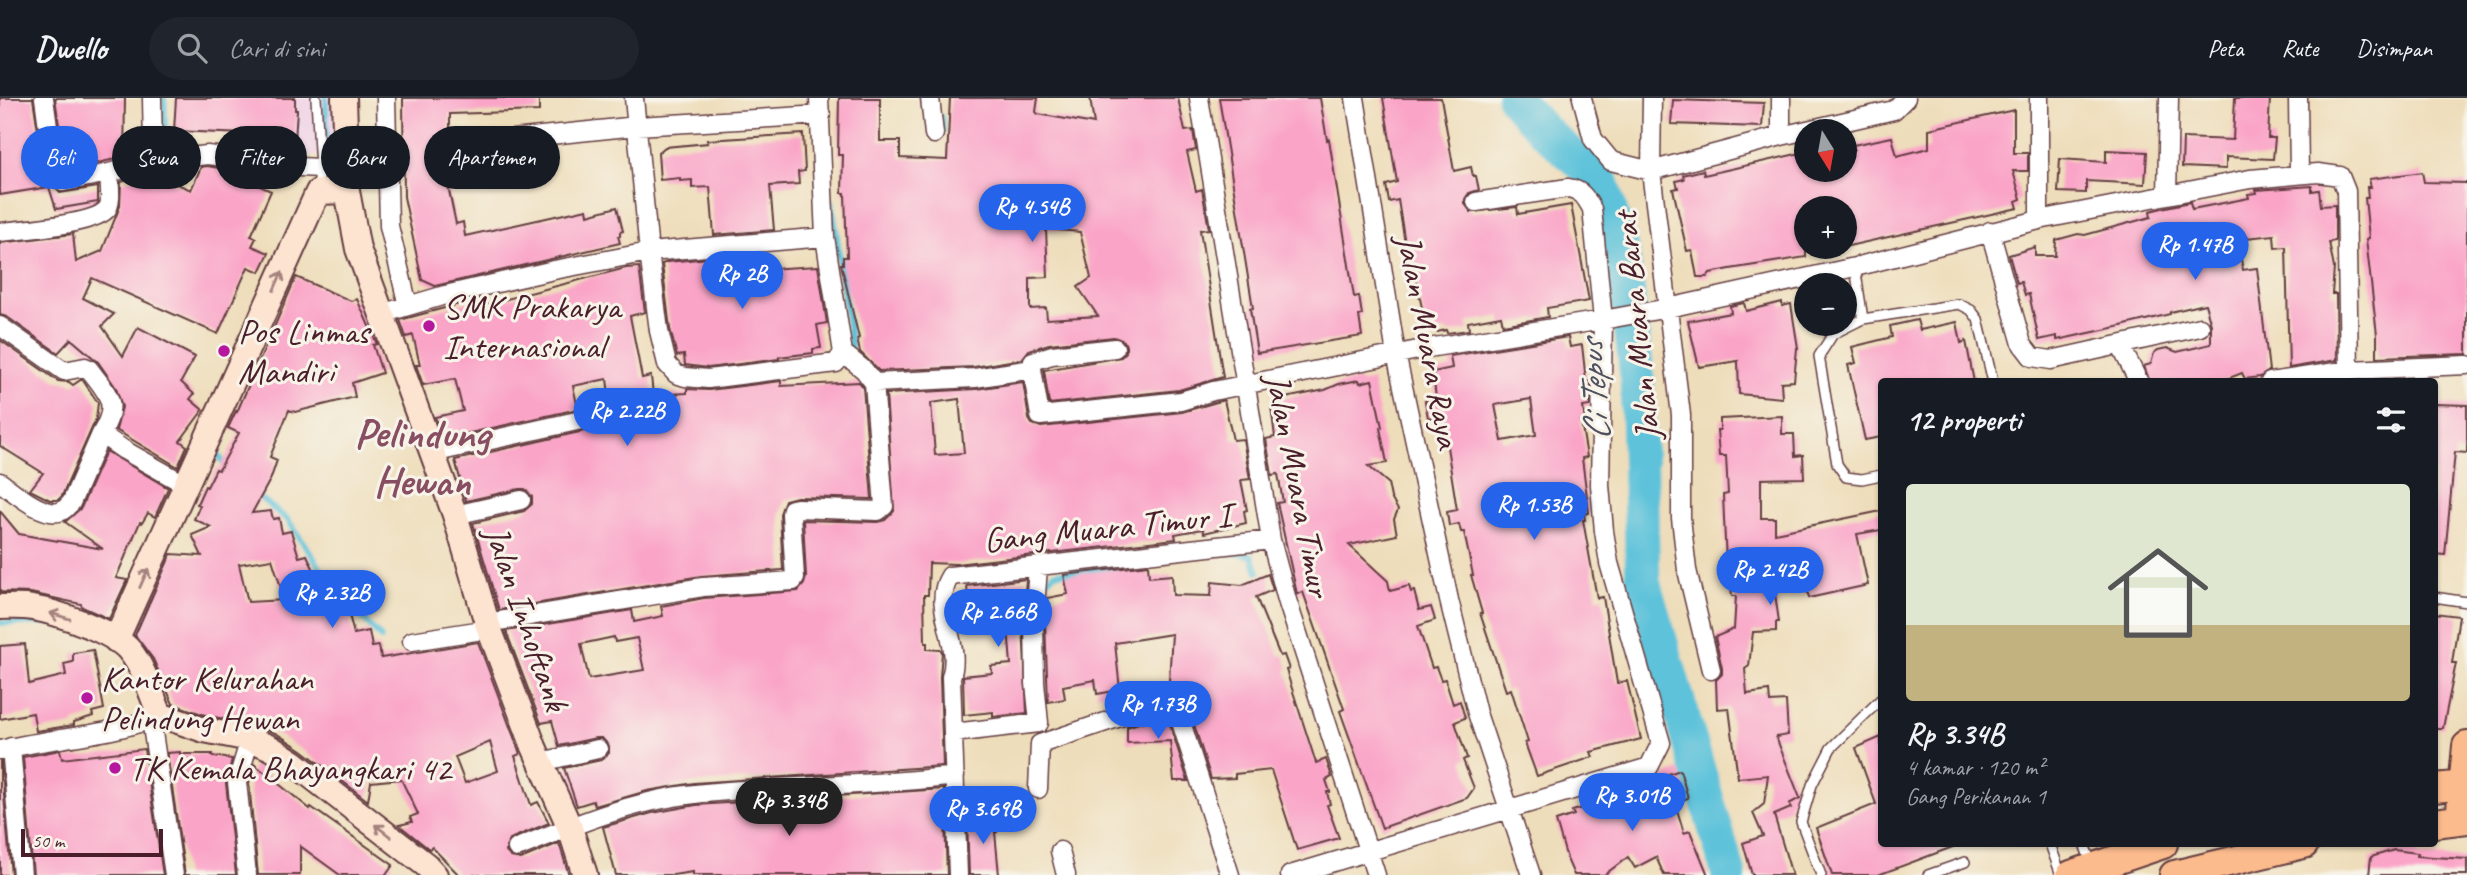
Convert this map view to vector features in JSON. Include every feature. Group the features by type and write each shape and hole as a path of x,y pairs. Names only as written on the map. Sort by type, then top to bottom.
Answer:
{"main road":[{"path":"2457,822 2465,785 2467,746"},
{"path":"2438,788 2465,785"},
{"path":"2083,862 2150,847"},
{"path":"2192,873 2292,847"}],"street":[{"path":"44,98 54,171 63,182 149,162 207,155 278,166 347,191"},
{"path":"152,98 153,126"},
{"name":"Jalan Inhoftank","path":"344,98 347,191 359,249 455,515 488,626 570,828 585,875"},
{"path":"386,98 389,226 408,306"},
{"path":"634,98 649,252 659,331 667,364 676,374 708,379 844,357"},
{"path":"930,98 934,134"},
{"name":"Jalan Muara Timur","path":"1199,98 1270,540 1376,875"},
{"name":"Jalan Muara Raya","path":"1355,98 1396,354 1455,625 1477,713 1531,875"},
{"path":"1582,98 1593,139 1611,161 1651,171 1781,136 1894,110 1906,98"},
{"name":"Jalan Muara Barat","path":"1652,98 1651,171 1659,309 1681,415 1681,519 1687,570 1711,670"},
{"path":"1781,98 1781,136"},
{"path":"2039,98 2039,220"},
{"path":"2168,195 2169,98"},
{"path":"2298,98 2299,174"},
{"path":"560,134 820,107 825,237 844,357 874,383 975,378 1032,369"},
{"path":"0,232 87,219 105,211 108,207 109,173"},
{"path":"1115,348 1052,355 1033,360 1032,369 1040,416 1181,401 1213,391 1396,354 1659,309 1855,267 2039,220 2250,179 2329,173 2340,176 2346,191 2349,370"},
{"path":"116,640 319,180"},
{"name":"Jalan Muara Barat","path":"1476,202 1577,189 1585,196 1592,209 1610,319"},
{"path":"1990,231 2022,344 2032,357 2051,360 2200,327"},
{"path":"381,314 540,274 649,252 825,237"},
{"path":"1290,875 1649,767 1661,743 1609,563 1604,531 1600,485 1610,319"},
{"path":"0,482 39,509 62,511 71,503 111,410 110,397 89,369 64,371 3,333"},
{"path":"2120,345 2137,378"},
{"path":"2296,378 2349,370 2467,365"},
{"path":"412,641 703,587 793,581 792,509 878,511 884,506 874,383"},
{"path":"432,453 631,410"},
{"path":"102,434 124,450 186,485"},
{"path":"455,515 521,500"},
{"name":"Gang Muara Timur I","path":"953,733 951,677 956,658 946,624 943,594 944,585 950,576 1270,540"},
{"path":"958,875 953,733 1039,723 1034,622 1038,567"},
{"path":"0,607 30,608 61,615 116,640 129,649 141,669 155,717 174,875"},
{"path":"1038,789 1040,744 1156,705 1171,710 1180,719 1230,875"},
{"path":"22,875 6,749 155,717 250,739 271,748 293,762 426,872"},
{"path":"247,875 237,782 250,739"},
{"path":"541,762 598,749"},
{"path":"517,848 646,803 694,794 955,776"},
{"path":"1060,851 1066,875"}],"lane":[{"path":"316,98 319,180"},
{"path":"1855,267 1863,319"},
{"path":"1878,476 1862,480 1846,477 1837,464 1819,356 1833,334 1863,319 1959,303 1971,310 1978,319 1992,378"},
{"path":"2438,598 2467,602"},
{"path":"1821,875 1801,822 1812,785 1830,748 1878,702"},
{"path":"2051,847 2062,875"},
{"path":"1928,875 1965,862"}],"shaded area":[{"path":"246,98 339,98 338,126 321,126 321,155 307,157 307,126 247,126"}],"building":[{"path":"0,98 33,98 37,126 21,126 21,189 37,189 0,195"},
{"path":"55,98 125,98 125,126 112,126 112,160 98,163 98,126 59,126"},
{"path":"176,98 295,98 296,126 215,126 215,133 201,132 201,126 174,126"},
{"path":"403,98 539,98 539,111 450,114 450,126 424,126 424,189 449,189 456,224 463,222 465,236 587,209 588,215 617,207 623,231 618,236 620,243 435,286 422,280 404,197 404,189 410,189 410,126 403,126"},
{"path":"839,98 880,98 880,141 900,141 900,158 947,160 950,98 1038,98 1038,114 1094,124 1090,98 1178,98 1185,131 1193,130 1196,150 1187,152 1196,191 1202,189 1209,229 1200,230 1223,377 1179,390 1049,404 1044,370 1121,357 1126,352 1126,346 1124,341 1114,337 1049,344 1029,350 1022,359 974,367 879,371 860,352 841,264 843,257 847,257 845,193 842,193 843,155 838,155","holes":["1046,229 1080,232 1091,278 1078,287 1098,316 1047,319 1046,308 1030,309 1030,278 1048,277"]},
{"path":"1219,98 1320,98 1354,297 1359,296 1362,336 1257,353 1250,309 1253,308"},
{"path":"1383,98 1441,98 1454,171 1471,167 1473,176 1476,176 1479,190 1469,193 1465,199 1471,212 1517,207 1518,214 1571,205 1589,301 1547,308 1548,317 1503,325 1501,316 1468,322 1469,330 1447,333 1446,330 1437,332 1436,328 1427,329 1414,273 1410,274 1398,200 1389,202 1386,185 1397,182"},
{"path":"2235,98 2270,98 2268,138 2275,138 2273,159 2226,157 2226,169 2182,167 2183,138 2233,140"},
{"path":"1673,100 1764,103 1762,127 1671,124"},
{"path":"2014,110 2014,153 2028,153 2028,171 2013,171 2021,199 2016,201 2018,208 1857,244 1857,196 1794,196 1794,259 1697,277 1692,250 1687,251 1673,189 1678,188 1676,181 1684,179 1683,175 1703,170 1704,175 1794,155 1794,182 1857,182 1857,144 1892,137 1897,156 1929,148 1929,129"},
{"path":"803,134 805,171 798,172 799,184 770,186 774,230 714,235 710,187 692,188 692,180 680,181 680,178 660,180 658,153 665,147 708,143 707,140"},
{"path":"2106,150 2147,152 2145,184 2086,181 2086,193 2058,192 2060,159 2106,162"},
{"path":"201,167 215,167 215,189 271,191 251,236 256,238 252,246 269,253 260,272 248,267 218,334 92,278 83,298 114,314 102,326 123,356 138,327 195,357 181,382 194,394 190,399 203,410 180,441 187,446 178,467 116,430 122,407 116,388 98,362 71,339 58,353 7,317 0,315 0,243 73,234 76,262 102,251 120,206 121,189 201,189"},
{"path":"2422,172 2424,182 2467,183 2467,354 2377,357 2366,239 2369,238 2365,198 2368,198 2367,187 2371,187 2369,179"},
{"path":"2312,186 2312,191 2319,190 2321,206 2335,205 2335,241 2329,242 2334,268 2332,294 2336,294 2337,360 2289,368 2286,247 2275,248 2274,235 2237,239 2243,270 2257,268 2269,371 2260,377 2244,378 2242,373 2229,378 2148,378 2144,366 2151,364 2154,353 2158,350 2167,348 2177,352 2211,344 2211,325 2205,304 2117,327 2057,340 2057,336 2039,340 2029,294 2025,295 2021,282 2017,283 2009,255 2035,247 2035,256 2055,256 2056,240 2151,217 2150,211 2166,207 2190,202 2192,209 2249,198 2248,194 2257,193 2256,190"},
{"path":"50,189 56,189 60,193 98,189 98,202 56,209"},
{"path":"730,256 757,266 767,265 767,269 818,266 827,323 817,325 821,348 813,349 813,353 708,368 685,365 684,355 677,356 670,329 662,264"},
{"path":"639,267 645,312 630,316 642,378 651,376 653,395 687,393 687,389 709,390 781,381 781,386 859,382 863,387 872,499 797,497 785,500 780,514 783,570 701,576 499,610 473,523 524,511 532,504 532,497 525,489 519,489 466,501 455,460 633,420 642,413 642,406 634,398 610,402 607,379 573,386 578,409 443,439 435,417 463,411 455,379 423,385 416,365 420,365 413,335 406,337 400,320 478,299 480,306 626,268"},
{"path":"296,277 351,301 357,299 377,344 373,345 382,373 352,383 355,397 295,412 289,410 270,457 277,460 271,478 252,513 271,511 273,519 279,518 282,533 291,531 299,557 307,555 332,610 347,607 354,634 369,631 372,647 379,646 381,658 478,642 520,754 515,756 531,805 538,802 549,823 512,838 508,842 506,852 511,857 521,859 559,843 569,875 459,875 432,847 429,849 399,825 412,822 410,817 418,814 401,779 371,782 368,801 277,734 253,724 208,716 173,704 153,659 135,635 171,554 202,556 192,535 211,527 194,519 200,505 197,504 205,486 207,487 216,469 219,470 239,433 228,428","holes":["272,559 285,600 248,602 239,564","490,742 498,771 465,783 455,757"]},
{"path":"1782,302 1782,306 1791,304 1798,348 1794,381 1781,382 1782,398 1739,394 1738,361 1699,367 1688,321 1731,313 1730,306 1744,303 1746,311"},
{"path":"1917,320 1920,330 1957,322 1961,343 1966,341 1973,378 1878,378 1878,438 1865,440 1848,365 1856,363 1852,347 1892,337 1890,326"},
{"path":"1568,337 1570,347 1582,345 1586,381 1591,381 1590,406 1583,407 1585,421 1581,421 1587,457 1582,458 1589,513 1584,514 1583,520 1597,598 1603,597 1617,683 1627,681 1641,739 1591,752 1593,757 1537,776 1511,689 1506,691 1480,613 1464,532 1461,532 1459,524 1449,526 1447,512 1457,510 1442,415 1428,418 1425,401 1436,399 1433,372 1452,368 1450,356","holes":["1531,399 1536,435 1502,441 1495,405"]},
{"path":"0,340 58,381 73,385 82,379 98,403 96,419 58,500 50,500 30,490 43,473 0,446"},
{"path":"1359,380 1360,383 1372,380 1387,463 1368,466 1388,483 1391,498 1398,510 1394,519 1397,535 1349,545 1388,581 1390,591 1409,586 1411,592 1414,591 1419,610 1431,607 1435,620 1418,626 1432,668 1436,667 1441,680 1445,679 1453,704 1460,701 1465,718 1455,722 1467,758 1463,760 1474,788 1467,798 1382,828 1340,711 1344,709 1303,592 1297,594 1277,503 1283,502 1278,474 1272,475 1266,439 1275,437 1271,406 1281,403 1280,399"},
{"path":"1023,382 1029,419 1032,424 1041,427 1182,412 1224,400 1233,440 1243,439 1250,479 1241,480 1247,510 1244,511 1246,523 1204,533 1203,529 1175,534 1176,539 956,564 929,563 928,595 924,595 925,643 927,649 942,652 940,677 943,766 694,783 647,791 595,806 593,801 577,806 564,768 601,760 609,753 609,746 602,738 596,738 559,746 552,721 541,723 506,631 632,610 634,622 663,616 661,606 704,598 798,591 806,577 803,520 878,522 885,520 894,511 886,394 976,389","holes":["959,399 964,453 935,455 931,403","614,637 615,642 637,638 644,670 589,679 581,644"]},
{"path":"2438,404 2467,405 2467,453 2455,452 2445,555 2438,554"},
{"path":"1782,416 1782,434 1794,434 1795,456 1803,455 1804,478 1761,479 1761,518 1775,518 1775,533 1878,512 1878,530 1857,534 1868,585 1809,598 1799,558 1771,565 1779,622 1776,622 1776,631 1753,632 1749,666 1745,669 1747,694 1769,691 1770,702 1786,701 1788,735 1776,737 1800,798 1789,804 1791,808 1774,815 1792,875 1752,875 1743,843 1763,836 1753,813 1764,804 1768,775 1738,778 1729,708 1717,709 1716,680 1722,674 1722,668 1715,637 1734,629 1736,596 1732,596 1731,586 1727,586 1723,495 1728,494 1726,456 1719,456 1717,430 1720,430 1720,419"},
{"path":"106,451 168,488 155,517 148,513 142,523 140,522 116,578 127,580 109,619 82,607 81,604 31,593 0,592 0,511 19,534 103,549 65,522 81,508"},
{"path":"1148,565 1149,577 1172,575 1173,595 1211,596 1212,582 1242,585 1268,574 1273,590 1256,597 1280,656 1284,655 1289,669 1286,670 1316,763 1326,759 1332,777 1326,780 1330,792 1327,792 1330,804 1327,805 1339,838 1297,850 1271,770 1235,774 1235,778 1211,779 1191,715 1179,702 1168,697 1172,634 1115,643 1120,690 1097,694 1095,680 1063,686 1065,699 1048,702 1045,622 1047,598 1068,594 1064,575"},
{"path":"1026,579 1023,622 1027,713 993,717 993,712 964,715 963,676 992,673 991,666 1011,664 1008,628 999,628 999,620 958,619 955,599 968,598 967,586"},
{"path":"2438,613 2459,616 2452,663 2456,663 2443,728 2438,728"},
{"path":"25,644 29,684 66,675 64,664 73,662 73,653 93,650 104,709 92,712 93,716 74,722 74,725 36,731 33,713 0,719 0,646"},
{"path":"1156,717 1170,725 1188,781 1174,781 1170,741 1127,743 1127,727"},
{"path":"1878,738 1878,847 1953,847 1878,875 1832,875 1816,828 1876,804 1856,748"},
{"path":"144,749 163,875 33,875 23,757 60,750 62,759"},
{"path":"167,753 212,754 232,759 226,783 236,875 185,875"},
{"path":"1,761 11,875 0,875"},
{"path":"254,764 310,809 311,807 393,865 386,875 340,875 300,846 300,875 258,875 249,783"},
{"path":"1680,770 1688,798 1675,803 1684,833 1690,831 1708,875 1664,875 1656,857 1635,868 1628,857 1604,875 1574,875 1556,821 1574,815 1572,811 1665,783 1663,776"},
{"path":"944,789 947,875 693,875 693,872 673,875 616,875 603,827 652,813 696,805"},
{"path":"997,817 995,832 999,875 969,875 967,818"},
{"path":"2394,850 2418,853 2417,856 2467,859 2467,875 2369,875 2371,857"}],"waterway":[{"path":"164,98 165,126"},
{"path":"326,98 326,126"},
{"name":"Ci Tepus","path":"1514,98 1542,129 1602,182 1623,255 1637,375 1643,582 1729,875"},
{"path":"941,117 943,131"},
{"path":"832,201 850,353"},
{"path":"211,445 228,469"},
{"path":"254,493 288,520 334,588 381,638"},
{"path":"1229,552 1252,556 1258,572"},
{"path":"1042,588 1043,583 1055,573 1163,561"},
{"path":"0,623 49,623"}],"place":[{"name":"SMK Prakarya Internasional","path":"429,326"},
{"name":"Pos Linmas Mandiri","path":"224,351"},
{"name":"Kantor Kelurahan Pelindung Hewan","path":"87,698"},
{"name":"TK Kemala Bhayangkari 42","path":"115,768"}],"district":[{"name":"Pelindung Hewan","path":"422,456"}]}
